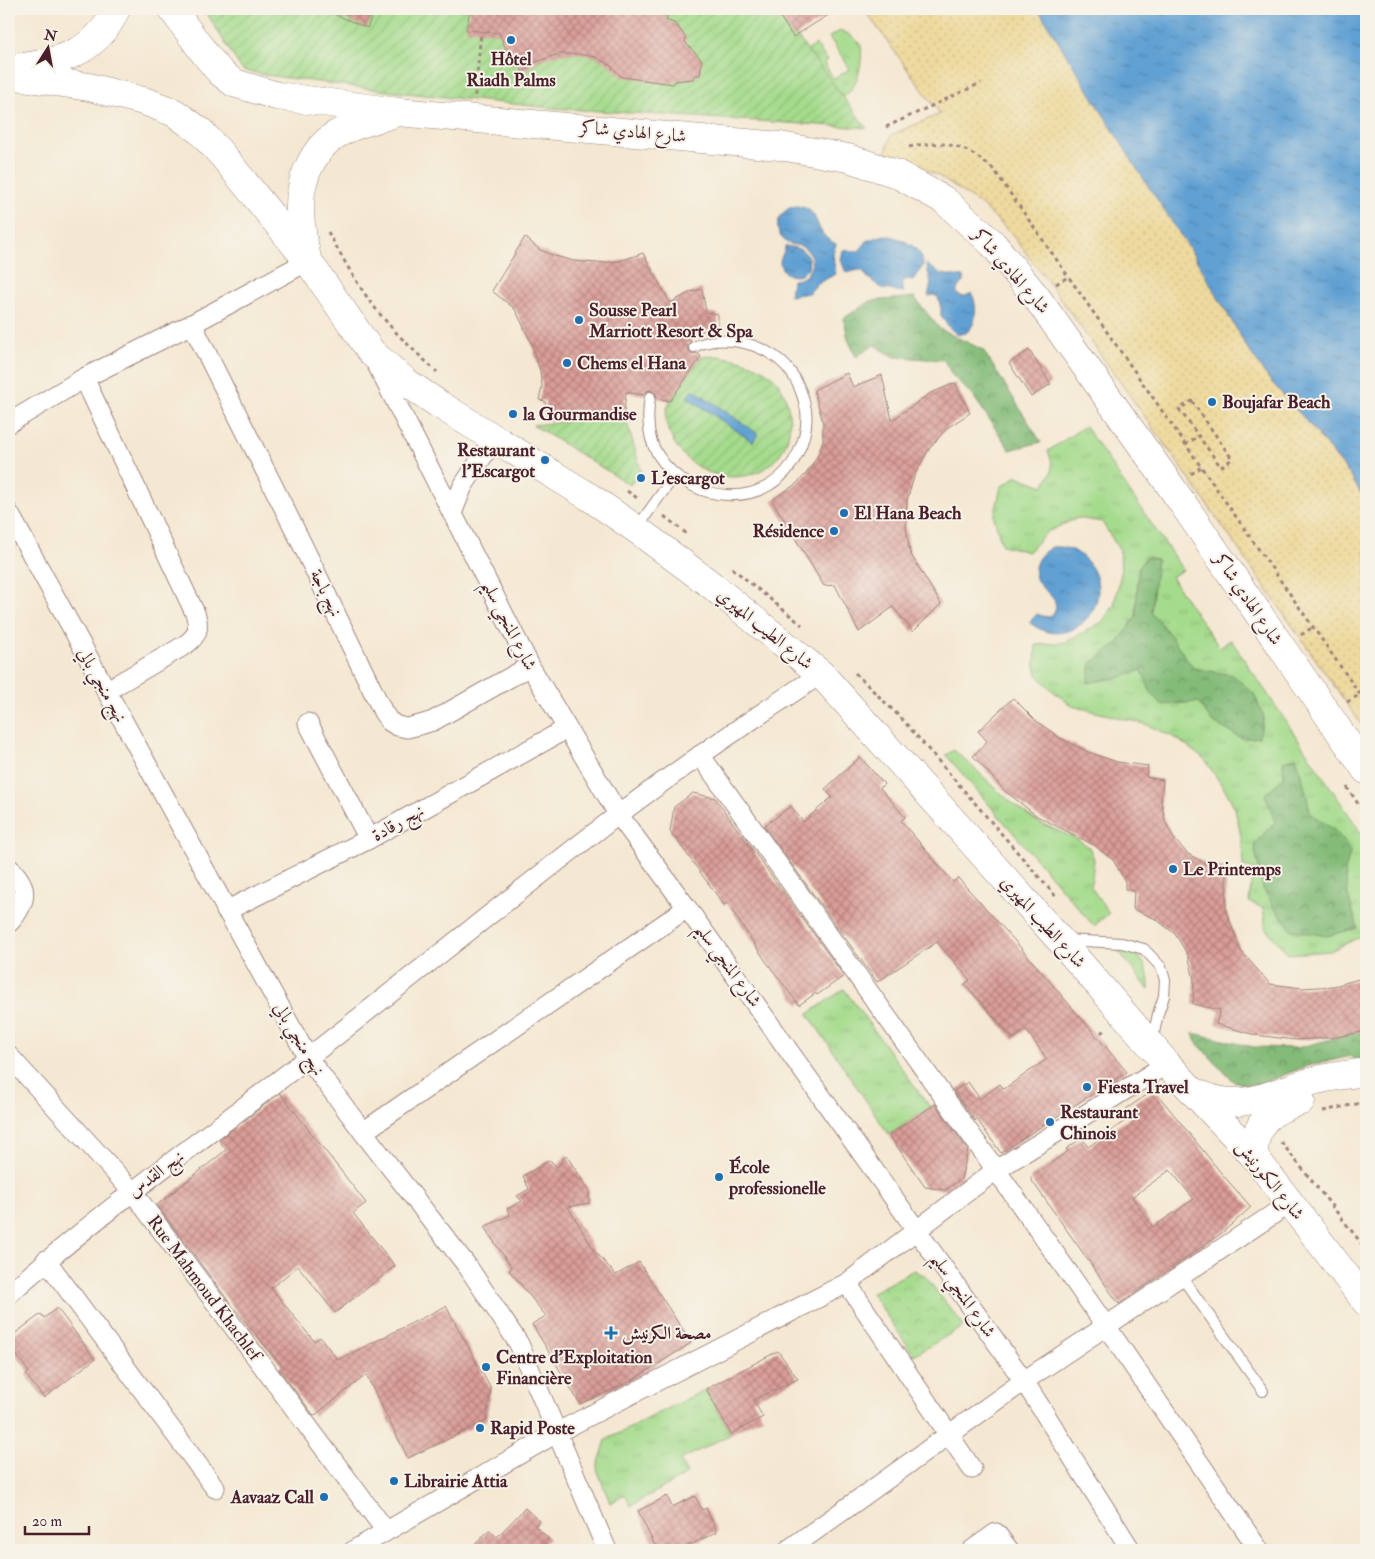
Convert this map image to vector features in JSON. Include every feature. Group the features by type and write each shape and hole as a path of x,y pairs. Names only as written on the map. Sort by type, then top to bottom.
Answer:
{"main road":[{"path":"9,68 60,60 84,48 112,19 116,9"},
{"name":"شارع الهادي شاكر","path":"172,9 220,72 234,83 277,96 398,112 780,146 857,161 897,174 944,200 993,244 1037,298 1172,488 1366,770"},
{"name":"شارع الطيب المهيري","path":"9,74 119,94 147,102 175,113 200,132 223,156 308,261 372,353 406,382 494,439 588,496 636,530 710,584 821,674 1060,940 1159,1055"},
{"path":"308,261 300,206 306,174 315,157 325,143 344,130 398,112"},
{"name":"شارع الكورنيش","path":"1159,1055 1254,1156 1366,1302"},
{"path":"1190,1088 1216,1100 1231,1103 1245,1102 1318,1080 1366,1072"},
{"path":"1254,1156 1256,1133 1262,1122 1271,1113 1295,1103 1324,1095 1366,1089"}],"street":[{"path":"9,423 84,378 192,324 308,261"},
{"name":"نهج باجة","path":"192,324 389,721 397,726 407,728 433,721 530,666"},
{"name":"شارع المنجي سليم","path":"372,353 530,666 618,814 1024,1381 1131,1550"},
{"path":"84,378 195,613 198,624 198,632 193,640 106,691"},
{"path":"452,514 463,486 494,439"},
{"name":"نهج منجي بالي","path":"9,513 308,1058 468,1267 519,1344 607,1550"},
{"name":"نهج القدس","path":"9,1294 46,1260 132,1192 308,1058 618,814 700,755 821,674"},
{"path":"308,723 369,839"},
{"name":"نهج رقادة","path":"226,911 369,839 566,729"},
{"path":"700,755 1106,1326 1259,1550"},
{"path":"9,868 19,880 24,891 24,902 9,923"},
{"path":"363,1132 687,908"},
{"path":"354,1550 558,1432 847,1283 996,1170 1159,1055"},
{"name":"Rue Mahmoud Khachlef","path":"9,1056 132,1192 386,1531"},
{"path":"788,1550 1024,1381 1290,1203"},
{"path":"46,1260 215,1488"},
{"path":"847,1283 972,1469"},
{"path":"972,1550 996,1533 1010,1550"}],"lane":[{"path":"650,397 648,411 649,431 658,454 675,475 686,483 708,493 732,496 755,492 777,480 793,463 804,442 807,418 803,394 791,372 773,356 747,343 723,340 699,344 694,347"},
{"path":"636,530 675,475"},
{"path":"1060,940 1094,940 1144,949 1161,967 1165,980 1164,996 1158,1014 1159,1055"},
{"path":"1181,1276 1263,1391"}],"path":[{"path":"475,90 481,32"},
{"path":"886,127 981,83"},
{"path":"909,147 927,143 945,144 963,149 980,158 994,170 1366,703"},
{"path":"1192,401 1232,459 1221,467 1199,436 1179,409 1192,401"},
{"path":"1186,445 1199,436"},
{"path":"1346,702 1366,691"},
{"path":"1322,1111 1366,1102"},
{"path":"1276,1137 1366,1249"}],"green space":[{"name":"Hôtel Riadh Palms","path":"204,9 776,9 867,128 552,108 395,92 265,75 242,70"},
{"path":"840,31 849,34 861,44 859,72 854,85 843,98 819,106 780,69 816,45 827,60 824,63 834,79 850,69 829,37"},
{"path":"914,297 940,329 983,350 1041,442 1010,450 974,397 952,375 944,360 895,357 874,345 856,357 848,339 844,318 871,301"},
{"path":"716,356 758,367 782,388 786,399 790,425 784,447 772,463 756,473 736,477 715,474 694,464 677,447 667,428 667,408 680,385 701,357"},
{"path":"625,416 642,473 630,485 533,425"},
{"path":"1085,426 1183,570 1171,577 1219,647 1231,640 1366,840 1366,854 1360,863 1366,874 1366,909 1362,912 1366,921 1366,934 1330,951 1288,954 1266,929 1263,908 1249,902 1253,868 1243,866 1242,841 1235,808 1205,760 1176,738 1145,724 1072,706 1037,675 1035,666 1036,645 1066,642 1102,622 1114,605 1121,573 1120,551 1102,522 1077,518 1047,532 1028,552 1002,545 994,517 1001,487 1017,476 1043,486 1052,470 1052,462 1048,451"},
{"path":"1146,557 1157,559 1151,612 1171,636 1193,668 1233,675 1254,694 1264,717 1259,737 1243,739 1212,722 1198,702 1161,705 1150,691 1142,670 1121,677 1088,683 1091,663 1118,643 1136,616 1138,568"},
{"path":"954,750 1028,815 1038,822 1075,838 1089,847 1094,859 1091,887 1109,913 1094,926 946,755"},
{"path":"1296,757 1311,814 1333,829 1351,849 1345,871 1348,896 1358,928 1327,936 1292,930 1275,909 1263,889 1254,845 1275,822 1265,794 1284,777 1283,761"},
{"path":"1116,948 1131,952 1142,961 1148,974 1149,990"},
{"path":"844,989 930,1107 889,1135 808,1014"},
{"path":"1366,1030 1366,1063 1359,1066 1351,1056 1307,1066 1260,1084 1247,1085 1233,1081 1196,1042 1193,1033 1253,1047 1297,1048"},
{"path":"914,1270 925,1276 964,1326 914,1355 871,1293"},
{"path":"706,1389 731,1434 680,1460 687,1474 631,1506 625,1495 610,1503 597,1469 606,1440"}],"sand":[{"name":"Boujafar Beach","path":"864,9 1038,9 1193,254 1248,349 1269,379 1310,425 1350,475 1366,502 1366,731 1188,477 1052,287 1010,232 980,204 937,175 886,152 891,135 940,114"}],"water":[{"path":"1038,9 1366,9 1366,502 1350,475 1310,425 1269,379 1248,349 1193,254 1137,169"},
{"path":"796,206 810,211 823,234 836,244 833,254 836,274 818,283 809,293 790,296 792,280 804,277 811,268 812,262 806,249 787,243 778,230 779,220 785,211"},
{"path":"885,235 898,238 910,244 920,254 922,259 923,266 913,280 907,279 902,283 904,292 883,289 868,278 863,271 846,273 841,260 843,250 859,251 868,240"},
{"path":"785,246 799,249 806,254 809,262 808,268 801,275 790,275 782,269 780,261"},
{"path":"926,264 941,274 963,277 964,282 958,287 957,294 963,297 972,293 975,303 973,325 966,333 961,334 951,330 941,317 938,297 934,295 928,296 931,283"},
{"path":"693,389 758,434 753,442 687,397"},
{"path":"1052,547 1070,549 1084,558 1095,573 1098,589 1095,604 1088,618 1076,628 1062,633 1046,631 1029,622 1037,614 1050,617 1056,607 1053,599 1039,584 1035,573 1036,562"}],"building":[{"path":"322,9 375,9 367,28"},
{"path":"470,9 654,9 668,15 666,20 676,24 686,38 685,42 702,60 700,75 695,75 693,79 675,81 673,84 622,77 611,66 596,57 578,54 559,54 538,61 523,72 519,65 513,66 499,33 466,30"},
{"path":"775,9 838,9 793,37"},
{"name":"Sousse Pearl Marriott Resort & Spa","path":"525,237 540,250 574,261 597,263 620,261 643,253 670,303 691,292 702,289 706,312 718,314 718,328 686,334 691,341 687,345 688,350 692,354 698,353 701,357 670,401 657,398 656,394 651,390 643,395 626,392 624,413 547,420 545,401 539,400 542,386 540,371 531,342 515,309 492,291"},
{"path":"1029,350 1051,384 1031,397 1009,363"},
{"name":"El Hana Beach","path":"847,373 853,387 882,375 892,420 931,393 955,383 970,413 947,428 929,449 915,474 907,500 906,527 910,553 941,604 913,632 893,607 859,632 835,585 824,586 772,500 796,484 806,474 817,457 823,441 823,423 814,390"},
{"name":"Le Printemps","path":"1013,698 1035,720 1060,738 1088,752 1117,762 1148,766 1146,777 1163,780 1161,801 1165,821 1174,839 1188,854 1206,864 1226,868 1226,911 1241,951 1270,984 1302,988 1334,986 1366,977 1366,1031 1337,1037 1296,1040 1255,1035 1216,1024 1220,1010 1193,1004 1194,979 1188,955 1175,934 1156,919 1133,909 1134,891 1125,889 1125,881 1113,860 1094,845 1037,816 1004,790 973,756 987,741 978,731"},
{"path":"860,757 884,784 880,788 905,817 901,821 953,882 958,878 1015,941 1127,1072 1001,1153 954,1091 968,1082 980,1099 1000,1084 1004,1089 1047,1059 1026,1030 1013,1039 965,984 970,980 937,942 877,982 764,826 791,806 803,822 832,797 825,789"},
{"path":"693,793 715,798 844,976 799,1005 765,960 727,903 724,905 670,831 674,807"},
{"path":"1154,1090 1251,1207 1222,1233 1119,1304 1030,1178 1068,1151 1066,1149 1082,1138 1088,1147 1132,1116 1126,1109","holes":["1170,1170 1194,1199 1153,1227 1132,1197"]},
{"path":"280,1093 366,1203 353,1213 395,1266 335,1313 298,1266 271,1288 314,1341 320,1337 338,1360 446,1306 491,1389 486,1421 408,1458 366,1375 314,1416 279,1369 282,1366 233,1307 157,1205 226,1150 219,1140"},
{"path":"935,1104 968,1150 961,1179 945,1190 925,1187 889,1135"},
{"path":"566,1155 589,1190 589,1203 568,1207 594,1250 616,1275 639,1262 691,1343 631,1381 580,1404 532,1324 546,1316 509,1270 512,1268 484,1227 510,1215 507,1209 522,1201 517,1196 529,1189 523,1176 550,1160 557,1167"},
{"path":"57,1308 95,1359 44,1398 26,1375 29,1372 9,1345 9,1338 41,1314 44,1318"},
{"path":"778,1351 798,1379 753,1400 763,1417 731,1434 706,1389"},
{"path":"667,1496 672,1507 695,1496 702,1510 706,1508 717,1532 679,1550 657,1550 638,1511"},
{"path":"525,1508 539,1521 535,1526 549,1539 539,1550 470,1550 489,1530 497,1537"}],"place":[{"name":"Hôtel Riadh Palms","path":"511,40"},
{"name":"Sousse Pearl Marriott Resort & Spa","path":"579,320"},
{"name":"Chems el Hana","path":"567,363"},
{"name":"Boujafar Beach","path":"1212,402"},
{"name":"la Gourmandise","path":"513,414"},
{"name":"Restaurant l'Escargot","path":"545,460"},
{"name":"L'escargot","path":"641,478"},
{"name":"El Hana Beach","path":"844,513"},
{"name":"Résidence","path":"834,531"},
{"name":"Le Printemps","path":"1173,869"},
{"name":"Fiesta Travel","path":"1087,1087"},
{"name":"Restaurant Chinois","path":"1050,1122"},
{"name":"École professionelle","path":"719,1177"},
{"name":"مصحة الكرنيش","path":"611,1333"},
{"name":"Centre d'Exploitation Financière","path":"486,1367"},
{"name":"Rapid Poste","path":"480,1428"},
{"name":"Librairie Attia","path":"394,1481"},
{"name":"Aavaaz Call","path":"324,1497"}]}
